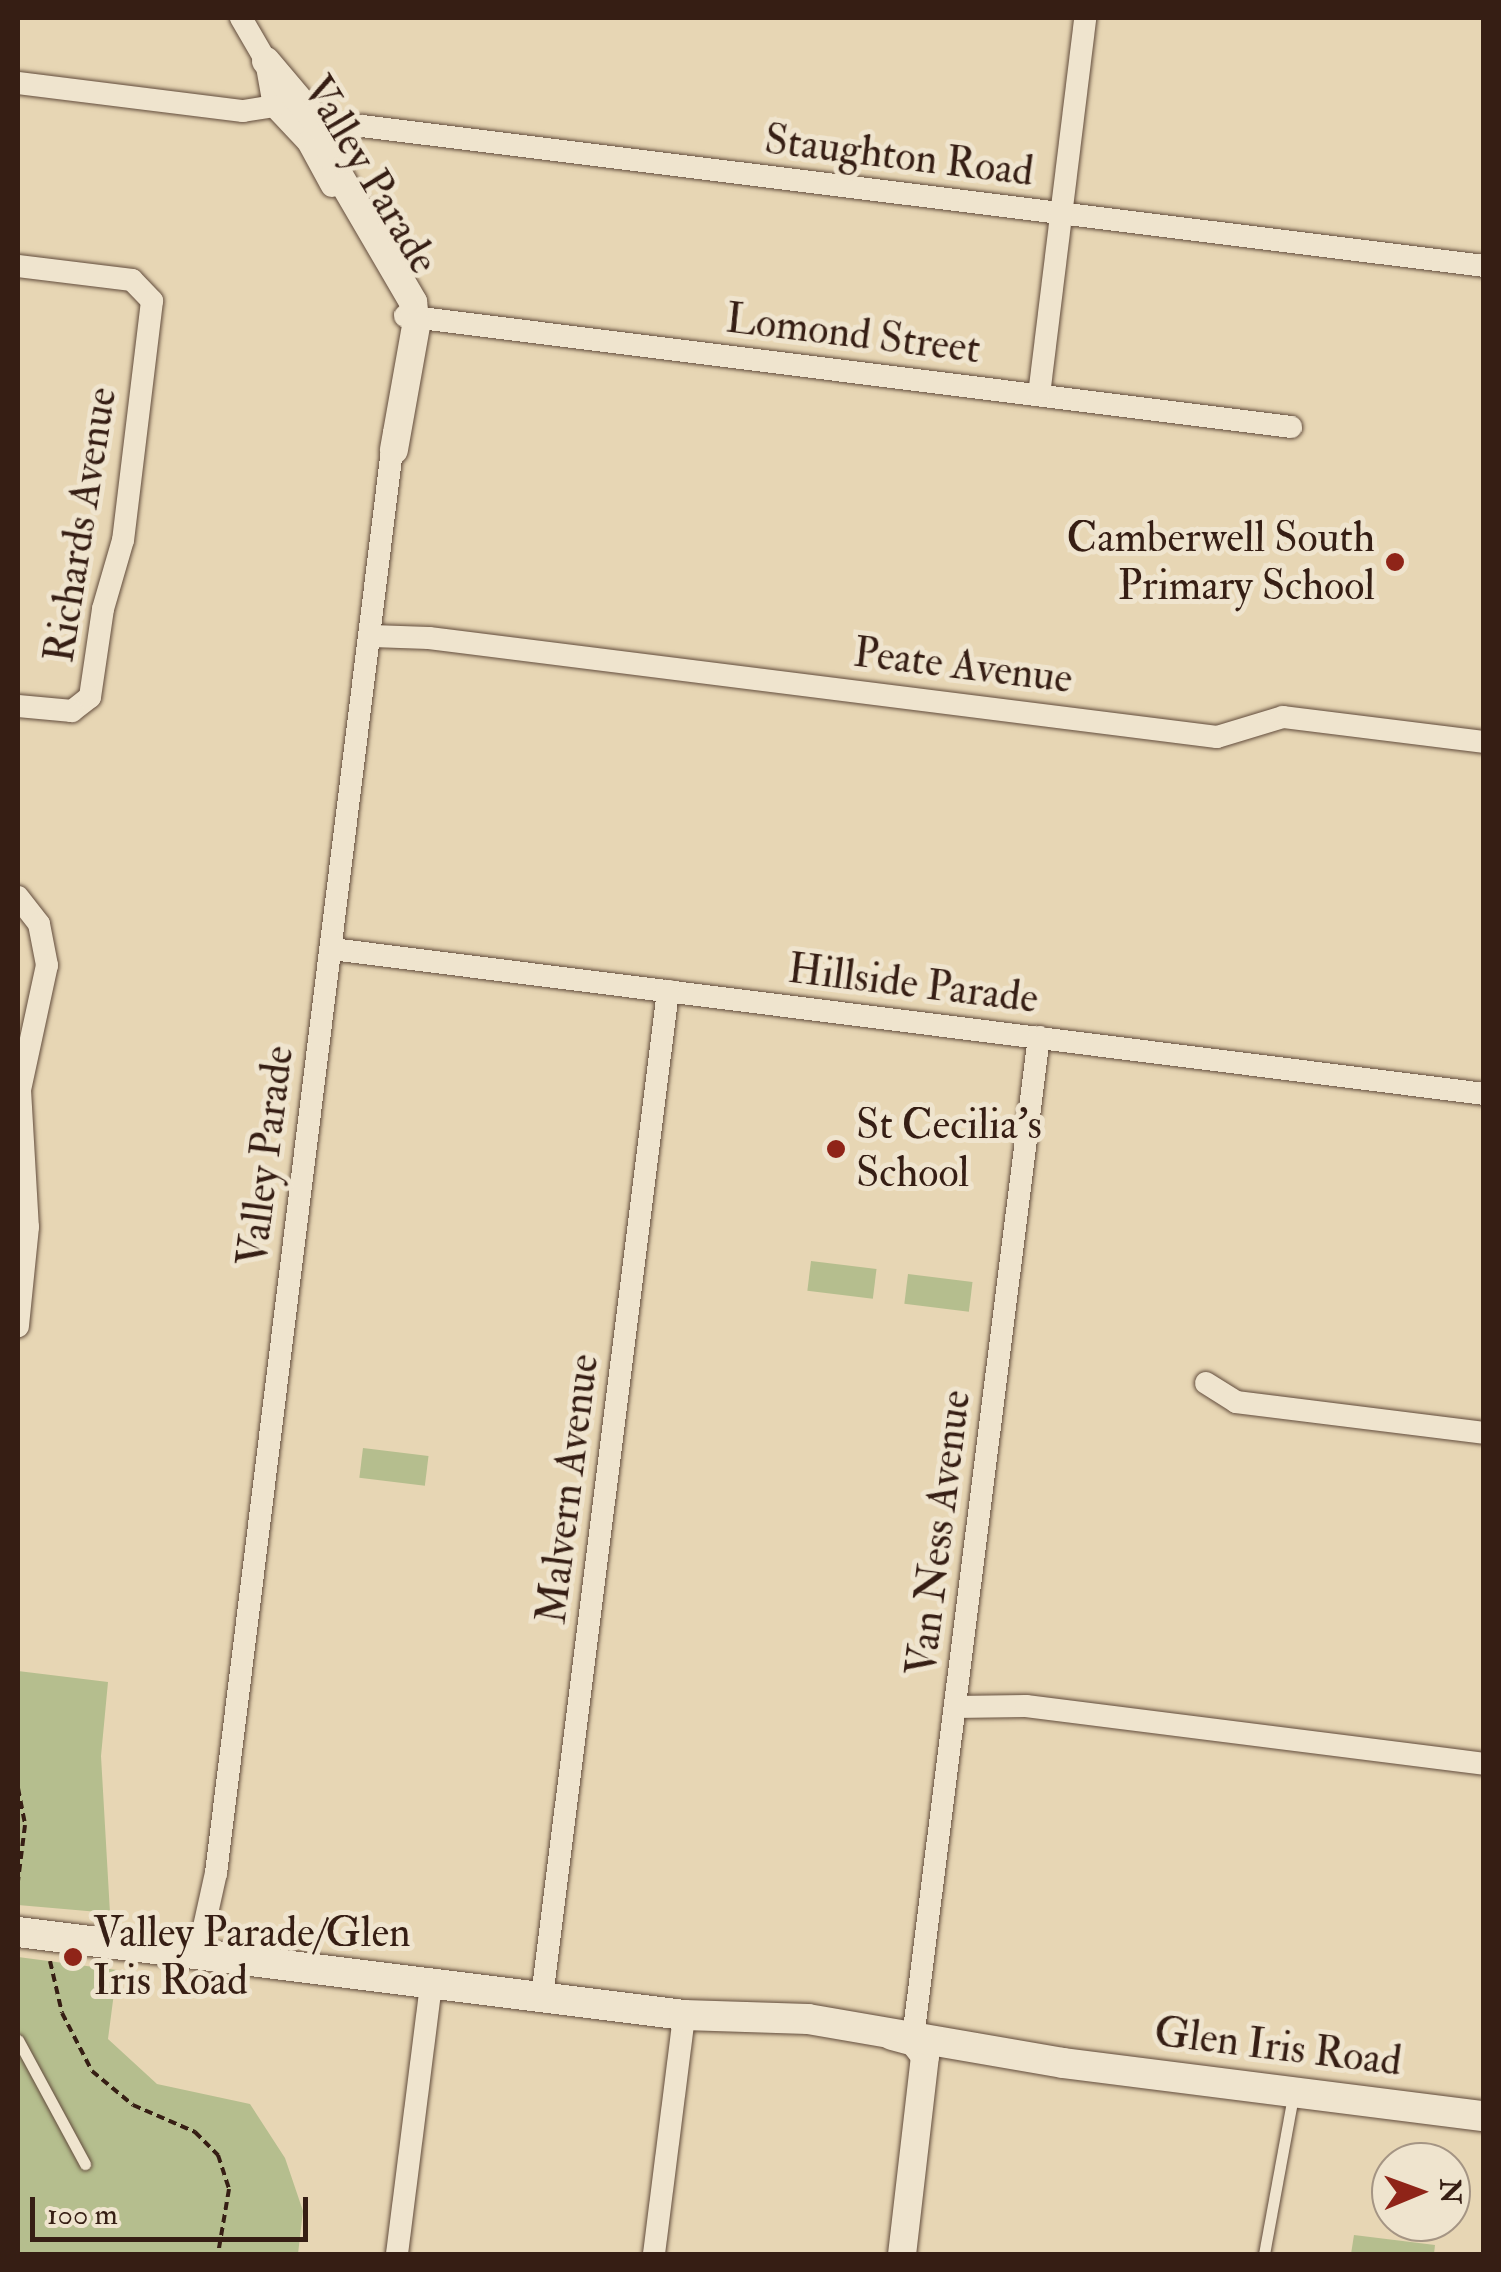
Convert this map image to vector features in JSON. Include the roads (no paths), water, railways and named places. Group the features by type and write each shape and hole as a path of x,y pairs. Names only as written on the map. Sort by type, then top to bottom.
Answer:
{"main road":[{"name":"Glen Iris Road","path":"18,1932 1484,2116"},
{"name":"Glen Iris Road","path":"684,2015 808,2019 930,2046"}],"street":[{"name":"Valley Parade","path":"206,1955 411,316 336,170 240,18"},
{"path":"1039,396 1085,18"},
{"name":"Valley Parade","path":"266,61 274,106 317,137"},
{"path":"18,83 242,112 274,106"},
{"name":"Staughton Road","path":"317,137 362,126 1484,266"},
{"name":"Richards Avenue","path":"18,266 132,280 147,288 152,312 123,540 103,609 90,697 72,711 18,706"},
{"name":"Lomond Street","path":"411,316 1291,428"},
{"name":"Peate Avenue","path":"372,630 1218,737 1284,718 1484,742"},
{"path":"18,896 39,924 48,965 20,1090 28,1226 18,1326"},
{"name":"Hillside Parade","path":"332,949 1484,1094"},
{"name":"Malvern Avenue","path":"542,1997 668,990"},
{"name":"Van Ness Avenue","path":"930,2046 956,1697 1039,1037"},
{"path":"1206,1383 1236,1402 1484,1433"},
{"path":"956,1697 1484,1764"},
{"path":"397,2254 431,1984"},
{"path":"654,2254 684,2015"},
{"path":"902,2254 930,2046"}],"lane":[{"path":"18,2040 85,2164"},
{"path":"1264,2254 1294,2092"}],"place":[{"name":"Camberwell South Primary School","path":"1395,562"},
{"name":"St Cecilia's School","path":"836,1149"},
{"name":"Valley Parade/Glen Iris Road","path":"73,1957"}]}
